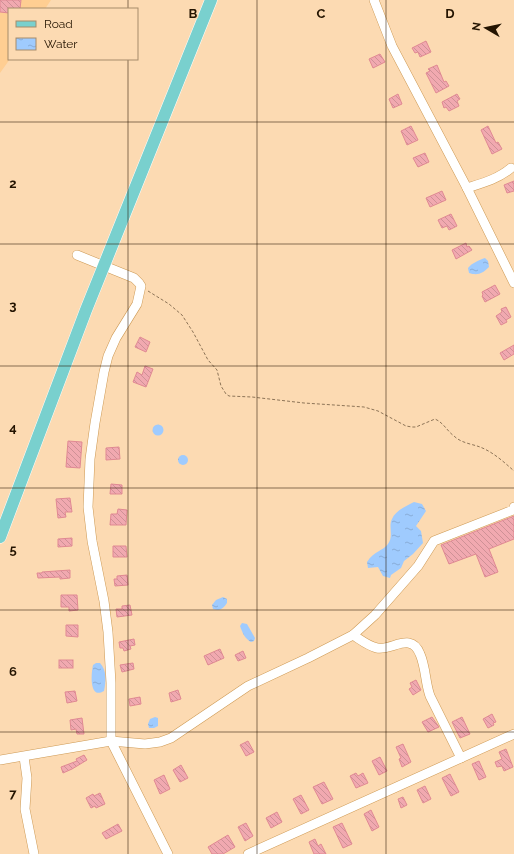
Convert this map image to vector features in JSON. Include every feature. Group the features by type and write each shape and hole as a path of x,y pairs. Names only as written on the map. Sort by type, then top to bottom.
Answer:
{"main road":[{"path":"0,537 86,310 211,0"}],"street":[{"path":"374,0 392,46 467,188 514,283"},
{"path":"467,188 491,180 504,174 511,168"},
{"path":"77,255 105,265 134,278 141,286 137,304 116,338 108,356 95,423 89,477 88,507 92,541 104,601 108,632 111,683 111,741 168,854"},
{"path":"0,760 111,741 145,744 160,742 171,738 248,686 353,635 375,615 413,572 434,541 513,510 514,507"},
{"path":"353,635 370,646 379,648 387,648 406,642 417,648 423,663 426,686 461,758"},
{"path":"248,854 514,734"},
{"path":"24,757 27,778 25,809 34,854"}],"path":[{"path":"141,286 169,304 182,315 208,360 217,370 221,386 229,396 364,407 378,411 406,426 412,427 416,427 435,419 442,423 454,437 481,447 493,454 514,471"}],"shaded area":[{"path":"0,0 51,0 46,8 8,8 8,60 9,60 0,73"}],"water":[{"path":"485,258 488,261 489,267 487,269 478,274 469,273 468,268 470,266"},
{"path":"156,425 160,425 162,426 162,434 156,435 153,432 153,428"},
{"path":"183,455 188,460 183,465 178,460"},
{"path":"414,502 422,504 426,511 416,526 421,531 423,543 404,561 401,568 391,575 390,578 383,576 378,567 368,568 367,562 370,558 386,546 390,541 391,522 393,516 401,509"},
{"path":"223,597 227,599 226,605 219,610 213,609 212,605 216,600"},
{"path":"242,623 247,624 255,638 254,641 251,642 244,635 240,626"},
{"path":"100,663 104,669 105,676 104,691 99,693 93,689 92,685 93,665"},
{"path":"155,717 158,718 158,726 149,728 148,724 150,719"}],"building":[{"path":"0,0 21,0 20,8 8,8 8,13 0,12"},
{"path":"426,41 431,52 420,57 418,52 415,53 412,48"},
{"path":"380,54 385,62 373,68 369,59"},
{"path":"437,65 444,82 446,81 449,86 436,93 426,73 430,71 428,69"},
{"path":"398,94 402,104 393,108 389,99"},
{"path":"457,94 460,99 457,101 459,106 449,111 446,107 444,108 442,102"},
{"path":"411,126 418,140 407,145 401,131"},
{"path":"488,126 496,143 498,142 502,149 492,154 481,130"},
{"path":"425,153 429,162 418,167 413,158"},
{"path":"514,181 514,191 507,193 504,185"},
{"path":"442,191 446,200 430,207 426,198"},
{"path":"451,214 457,226 449,230 447,226 442,228 438,220"},
{"path":"466,243 467,247 469,246 472,250 456,259 452,250"},
{"path":"495,285 500,294 485,302 482,292"},
{"path":"506,307 511,317 506,320 507,322 501,325 496,316 502,312 501,309"},
{"path":"140,337 150,342 146,352 135,347"},
{"path":"514,345 514,354 504,360 500,353"},
{"path":"145,366 153,369 146,387 133,382 137,372 142,375"},
{"path":"68,441 82,442 80,468 66,467"},
{"path":"119,447 120,459 106,460 106,448"},
{"path":"111,484 122,485 122,494 110,494"},
{"path":"70,498 72,512 65,512 66,517 58,518 56,499"},
{"path":"118,509 127,510 126,525 110,525 111,514 117,514"},
{"path":"514,516 514,539 489,549 498,572 485,577 476,554 449,564 441,545"},
{"path":"72,538 72,546 58,547 58,539"},
{"path":"113,546 126,546 127,557 113,557"},
{"path":"70,570 70,578 60,579 60,577 38,578 37,573 42,572"},
{"path":"127,575 128,585 115,586 114,579 117,579 117,576"},
{"path":"61,595 77,595 78,610 69,611 69,607 61,607"},
{"path":"130,605 132,615 117,617 116,609 122,609 122,606"},
{"path":"66,625 78,625 78,637 66,636"},
{"path":"134,639 135,645 130,646 131,649 124,651 123,648 120,648 119,642"},
{"path":"220,649 224,658 208,665 204,656"},
{"path":"243,651 246,658 238,661 235,655"},
{"path":"59,660 73,660 73,668 59,668"},
{"path":"133,663 134,669 122,672 120,665"},
{"path":"416,680 421,690 413,695 409,689 412,687 410,683"},
{"path":"178,690 181,699 171,702 169,693"},
{"path":"75,691 77,701 67,703 65,692"},
{"path":"140,697 141,704 130,706 129,699"},
{"path":"492,714 496,722 488,728 483,719"},
{"path":"432,717 439,727 428,732 422,722"},
{"path":"462,717 470,734 460,738 452,722"},
{"path":"82,718 84,734 77,734 76,729 71,730 70,720"},
{"path":"248,741 254,752 246,756 240,745"},
{"path":"403,744 411,762 402,767 399,759 401,758 396,747"},
{"path":"506,749 513,767 504,771 502,766 497,767 495,762 502,759 499,752"},
{"path":"84,755 87,760 63,773 61,767 77,761 76,759"},
{"path":"380,757 387,771 379,775 372,761"},
{"path":"479,761 486,777 479,780 472,764"},
{"path":"181,765 188,778 180,782 173,770"},
{"path":"356,773 358,776 363,773 368,783 356,788 350,776"},
{"path":"450,774 459,792 451,796 442,778"},
{"path":"164,775 170,789 160,794 154,780"},
{"path":"324,782 333,799 322,804 313,787"},
{"path":"425,786 431,799 423,803 417,790"},
{"path":"100,793 105,804 96,808 95,806 91,808 86,798 93,794 94,796"},
{"path":"301,795 309,810 301,814 293,799"},
{"path":"403,797 407,805 401,808 398,799"},
{"path":"371,810 379,827 372,831 364,814"},
{"path":"277,812 282,822 271,828 266,818"},
{"path":"246,823 253,836 245,841 238,827"},
{"path":"342,823 352,844 343,848 333,827"},
{"path":"118,824 122,831 106,839 102,833"},
{"path":"228,835 235,847 223,854 212,854 208,847"},
{"path":"315,839 318,846 321,844 326,854 314,854 309,842"}]}
